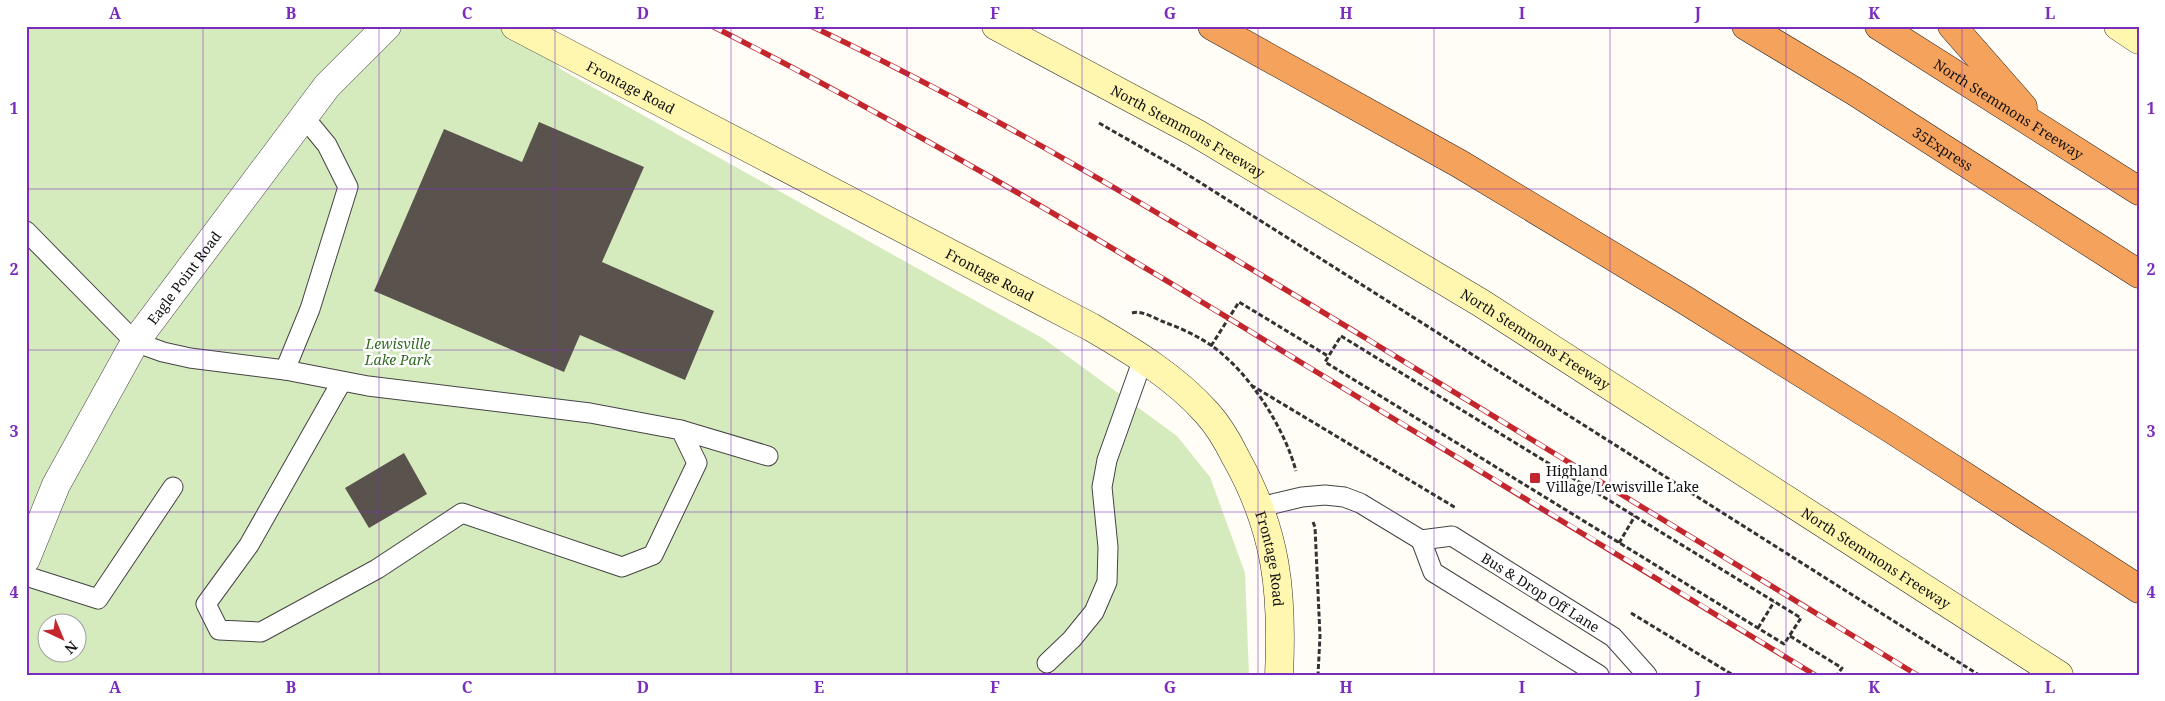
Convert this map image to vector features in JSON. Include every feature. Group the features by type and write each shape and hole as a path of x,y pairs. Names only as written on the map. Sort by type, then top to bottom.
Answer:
{"highway":[{"path":"1212,26 1460,164 1672,292 1893,430 2139,589"},
{"name":"35Express","path":"1746,26 1854,90 2139,274"},
{"name":"North Stemmons Freeway","path":"1879,26 2139,191"},
{"path":"1952,26 2042,129"}],"main road":[{"name":"Frontage Road","path":"515,26 1091,327 1143,359 1175,383 1208,414 1223,434 1260,507 1271,540 1277,573 1281,609 1279,675"},
{"name":"North Stemmons Freeway","path":"996,26 1196,133 1481,303 2059,675"},
{"path":"2118,26 2139,40"}],"street":[{"name":"Eagle Point Road","path":"26,559 56,486 135,342 327,86 387,26"}],"lane":[{"path":"285,370 310,309 348,187 326,145 304,117"},
{"path":"26,231 135,342 163,352 190,358 285,370 342,381 590,414 681,430 768,456"},
{"path":"1047,663 1072,639 1094,612 1107,582 1108,547 1102,487 1107,460 1143,359"},
{"path":"342,381 249,545 206,604 219,630 261,632 377,569 462,513 622,566 653,555 697,463 681,430"},
{"path":"26,576 98,599 173,487"},
{"path":"1260,507 1302,497 1325,495 1344,497 1360,504 1421,540 1433,572 1599,675"},
{"name":"Bus & Drop Off Lane","path":"1421,540 1452,536 1613,637 1647,675"}],"path":[{"path":"1099,123 1174,166 1979,675"},
{"path":"1211,346 1239,302 1328,356"},
{"path":"1340,336 1801,618 1784,644 1325,362 1328,356 1340,336"},
{"path":"1619,543 1635,516"},
{"path":"1758,628 1774,602"},
{"path":"1790,636 1842,668 1837,675"}],"green space":[{"name":"Lewisville Lake Park","path":"26,26 519,26 562,70 1044,339 1177,436 1210,477 1245,573 1249,675 26,675"}],"building":[{"path":"539,122 644,167 602,262 714,311 685,380 580,335 564,372 374,291 444,129 522,162"},
{"path":"404,453 427,494 369,528 345,488"}],"railway":[{"path":"712,26 866,107 1092,236 1815,675"},
{"path":"811,26 883,61 1026,137 1165,217 1917,675"}],"place":[{"name":"Highland Village/Lewisville Lake","path":"1535,478"}]}
